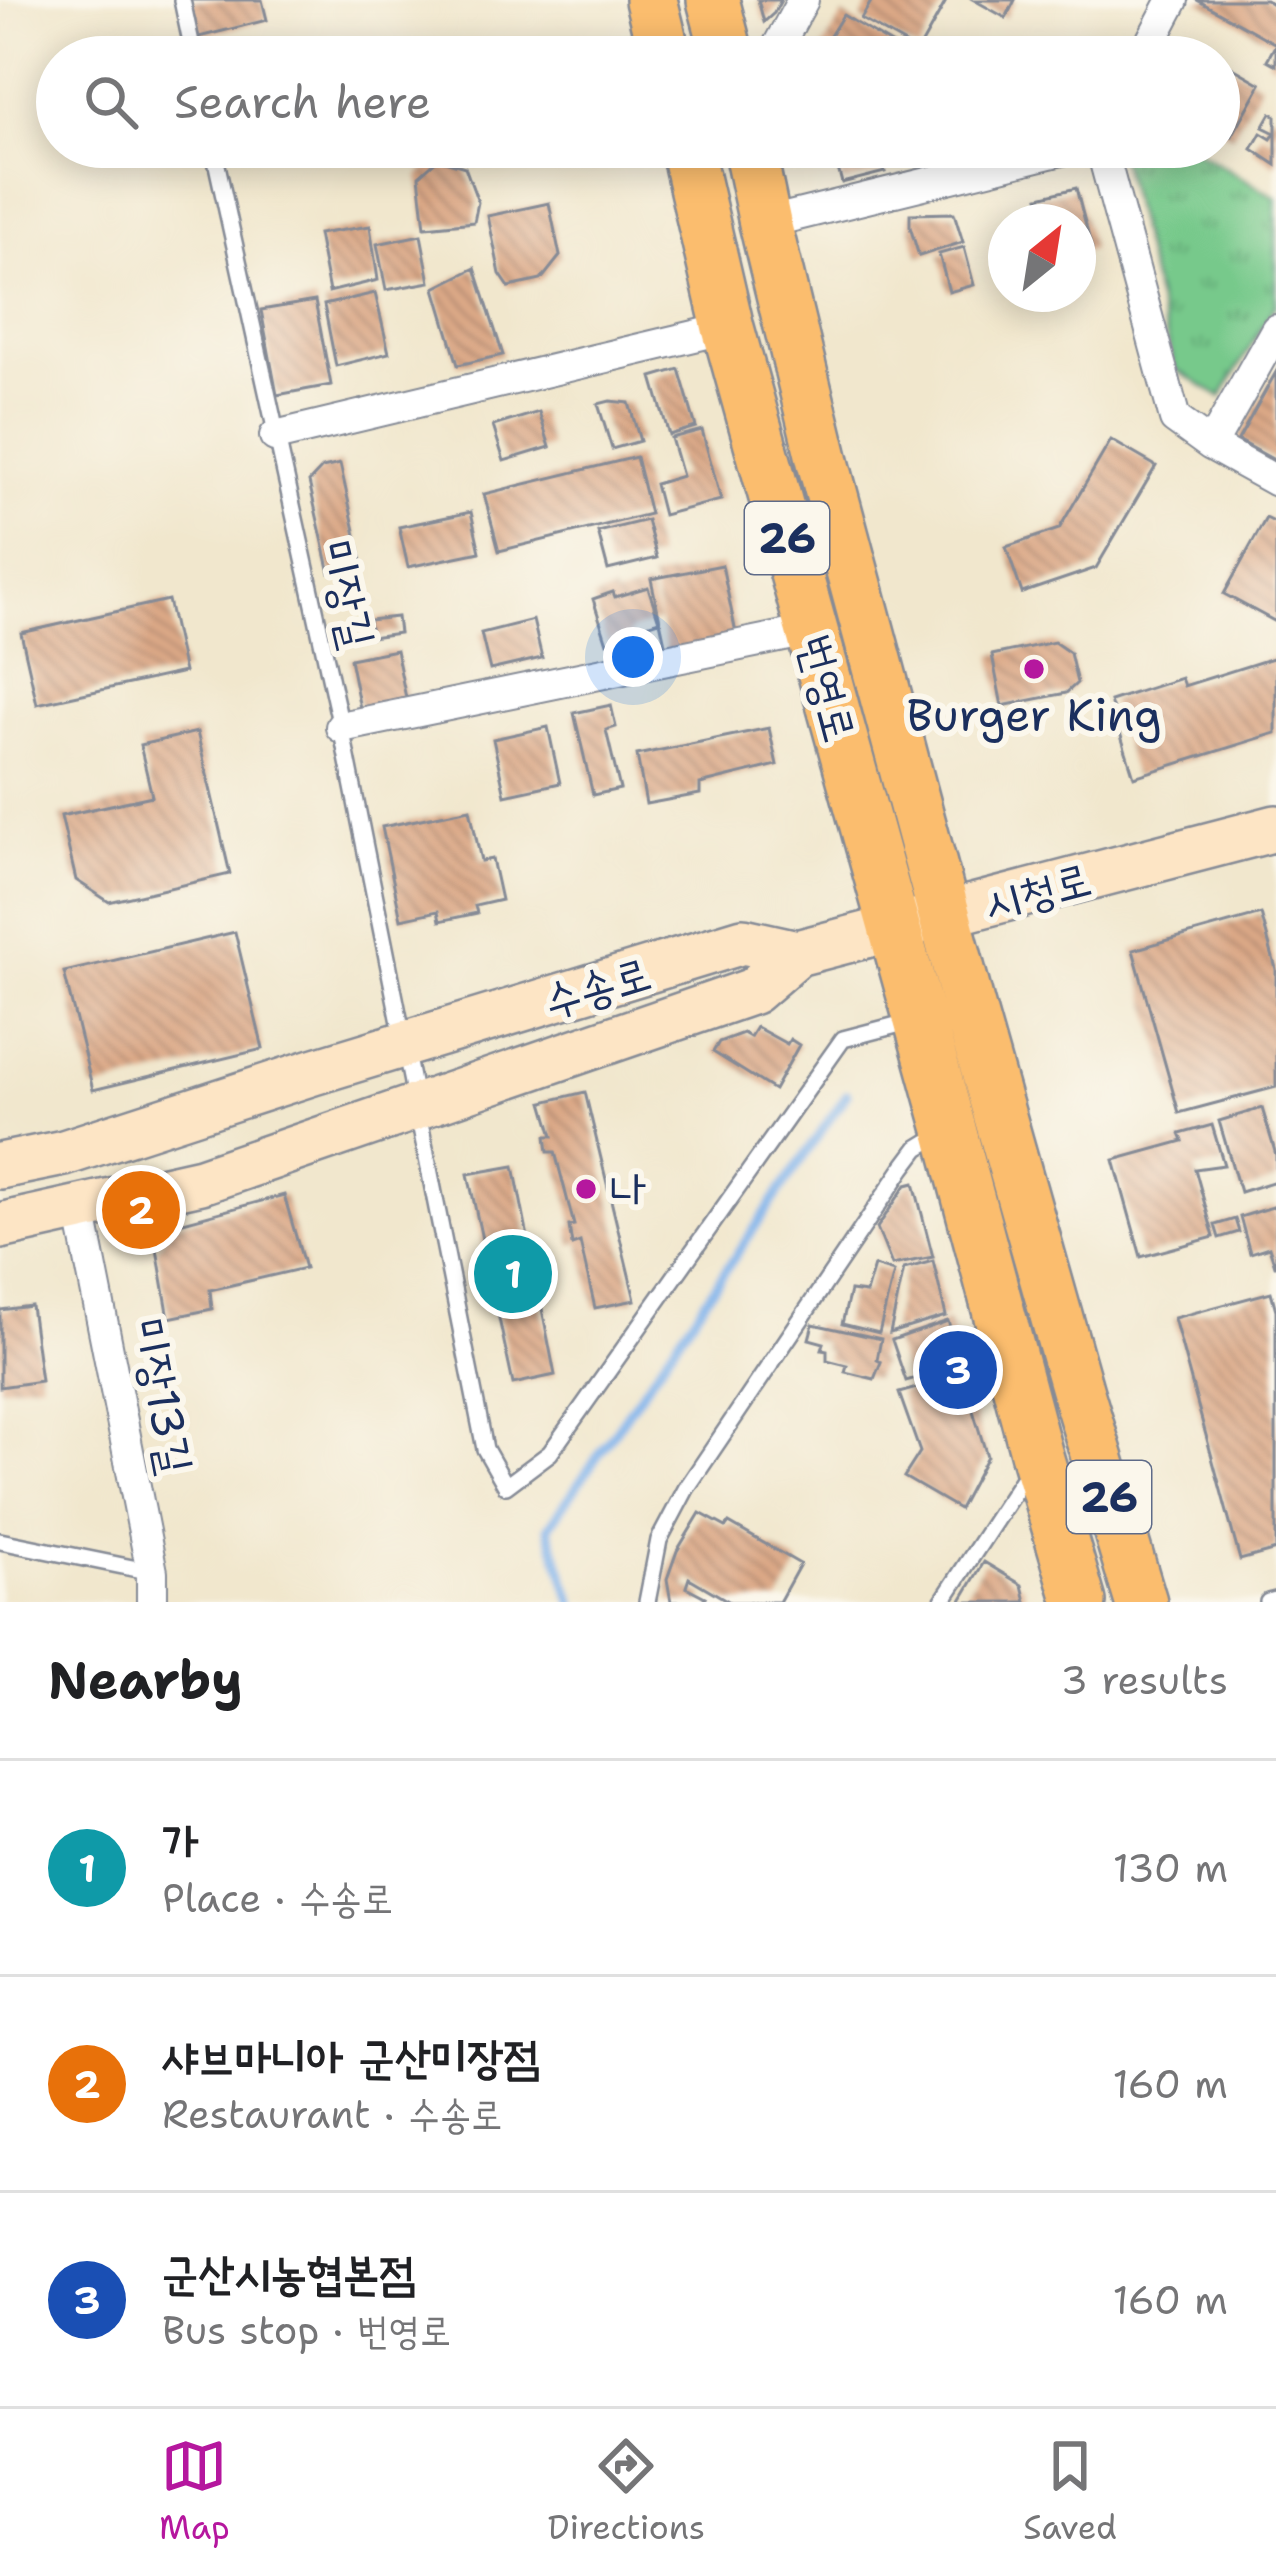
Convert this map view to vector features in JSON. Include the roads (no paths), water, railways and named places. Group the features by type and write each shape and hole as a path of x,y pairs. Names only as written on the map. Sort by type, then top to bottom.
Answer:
{"main road":[{"path":"652,0 660,36"},
{"path":"713,0 722,36"},
{"name":"번영로","path":"691,168 728,328 893,928 944,1013 976,1122 1078,1393 1141,1602"},
{"name":"번영로","path":"753,168 823,462 946,914 944,1013"},
{"name":"번영로","path":"976,1122 1037,1456 1080,1602"}],"street":[{"path":"783,36 803,0"},
{"path":"1154,36 1173,0"},
{"path":"765,224 990,168"},
{"path":"1107,168 1175,419 1276,482"},
{"path":"275,436 728,328"},
{"path":"1211,445 1276,330"},
{"path":"341,727 813,631"},
{"name":"시청로","path":"797,953 1276,829"},
{"name":"수송로","path":"0,1166 64,1153 406,1052 743,941 797,953"},
{"name":"수송로","path":"0,1226 201,1181 753,991 797,953"},
{"name":"미장13길","path":"80,1209 152,1587"}],"lane":[{"path":"182,0 190,36"},
{"name":"미장길","path":"218,168 341,727 406,1052"},
{"path":"406,1052 485,1449 506,1486 550,1453 843,1039 944,1013"},
{"path":"647,1602 659,1540 686,1489 903,1168 918,1148 976,1122"},
{"path":"942,1602 1037,1456"},
{"path":"0,1541 152,1587"}],"waterway":[{"path":"573,1602 548,1528 847,1094"}],"place":[{"name":"Burger King","path":"1034,669"},
{"name":"나","path":"586,1189"},
{"name":"샤브마니아 군산미장점","path":"141,1210"},
{"name":"가","path":"513,1274"},
{"name":"군산시농협본점","path":"958,1370"}]}
